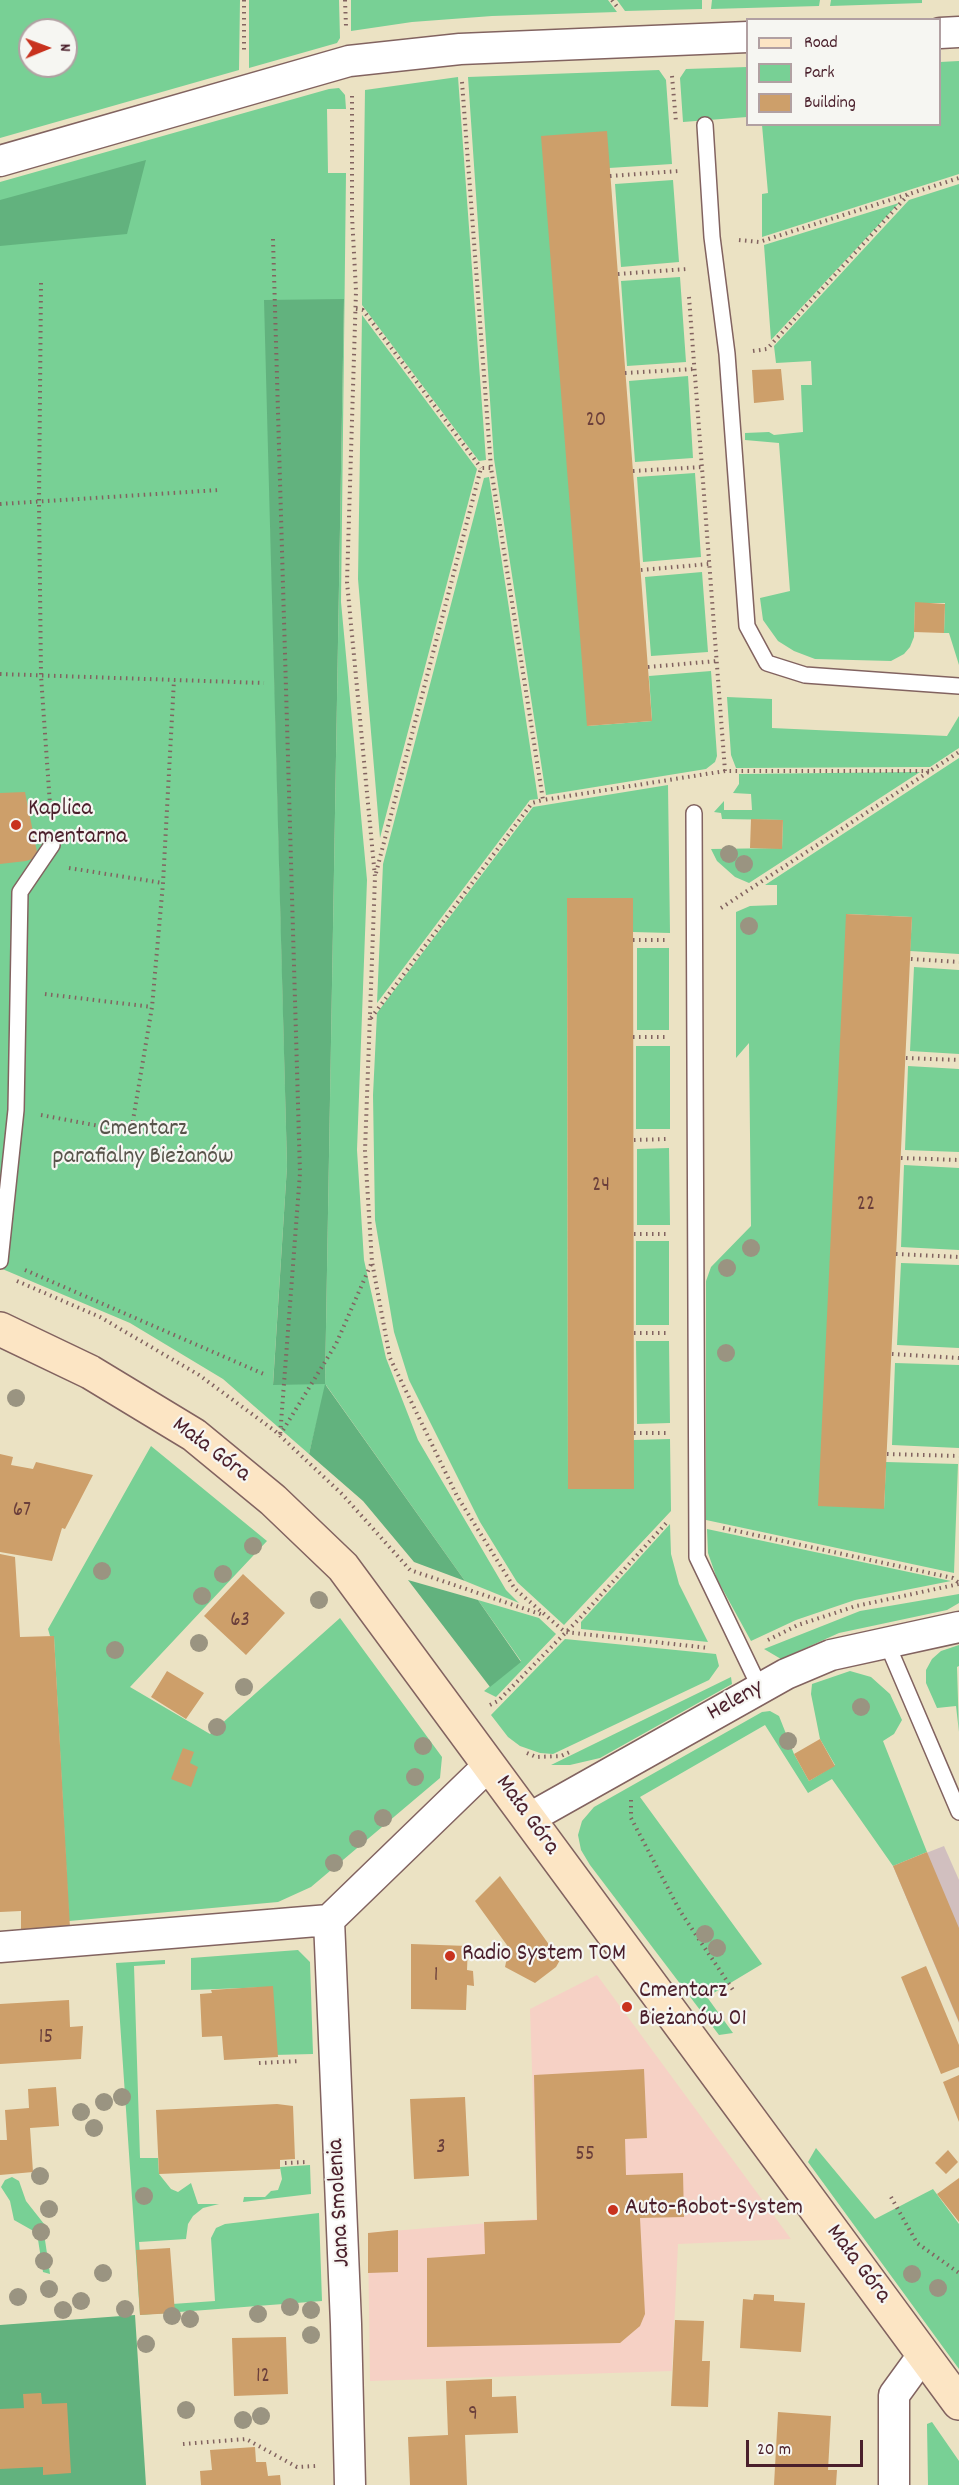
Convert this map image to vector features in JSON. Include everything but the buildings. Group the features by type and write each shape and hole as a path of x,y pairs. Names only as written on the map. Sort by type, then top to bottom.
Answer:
{"street":[{"path":"941,33 959,32"},
{"path":"0,161 349,62 460,49 670,39 746,38"},
{"name":"Mała Góra","path":"0,1329 90,1372 195,1436 273,1500 343,1567 959,2403"},
{"name":"Heleny","path":"528,1819 760,1688 831,1655 886,1641 959,1627"},
{"path":"0,1947 329,1920 489,1765"},
{"name":"Jana Smolenia","path":"329,1920 350,2485"},
{"path":"894,2485 894,2395 923,2355"}],"lane":[{"path":"705,125 712,237 727,354 747,626 767,663 805,675 959,686"},
{"path":"694,813 697,1557 760,1688"},
{"path":"0,1260 16,1110 20,892 52,845"},
{"path":"886,1641 959,1812"}],"path":[{"path":"244,0 244,69 249,90"},
{"path":"670,39 676,127"},
{"path":"460,49 491,468 543,800"},
{"path":"349,62 352,92 352,216 356,309 347,582 375,877 365,1151 372,1262 390,1358 430,1445 457,1496 515,1589 565,1632 720,1649"},
{"path":"678,160 680,182"},
{"path":"610,176 679,171"},
{"path":"712,237 759,242 959,178"},
{"path":"727,354 767,349 909,194"},
{"path":"273,239 300,1173 280,1436"},
{"path":"686,258 687,280"},
{"path":"618,274 687,269"},
{"path":"41,283 39,502 41,676 52,845"},
{"path":"688,291 725,771"},
{"path":"356,309 363,310 481,468"},
{"path":"625,373 694,369"},
{"path":"633,471 702,467"},
{"path":"481,468 491,468"},
{"path":"375,877 481,468"},
{"path":"0,504 219,490"},
{"path":"641,570 709,564"},
{"path":"648,667 717,661"},
{"path":"0,674 264,683"},
{"path":"16,1110 131,1132 152,1006 163,883 174,680"},
{"path":"694,925 959,752"},
{"path":"370,1018 532,803 725,771 931,771"},
{"path":"39,864 163,883"},
{"path":"633,940 676,940"},
{"path":"911,959 959,962"},
{"path":"18,991 152,1006"},
{"path":"633,1037 676,1037"},
{"path":"906,1058 959,1060"},
{"path":"634,1140 677,1139"},
{"path":"901,1158 959,1160"},
{"path":"634,1234 677,1234"},
{"path":"896,1254 959,1257"},
{"path":"0,1260 266,1374"},
{"path":"280,1436 336,1344 372,1262"},
{"path":"10,1278 100,1317 189,1369 280,1436 342,1494 410,1570 546,1616"},
{"path":"634,1333 678,1333"},
{"path":"892,1354 959,1358"},
{"path":"634,1433 678,1433"},
{"path":"887,1454 959,1456"},
{"path":"482,1710 498,1701 678,1510 697,1522 952,1578 959,1584"},
{"path":"743,1653 798,1625 856,1606 959,1584"},
{"path":"525,1752 536,1757 561,1756 582,1746"},
{"path":"621,1767 631,1791 631,1818 680,1911 733,1990"},
{"path":"259,2063 301,2061"},
{"path":"285,2163 313,2161"},
{"path":"891,2197 917,2243 959,2273"},
{"path":"183,2444 246,2439 297,2467 327,2466"}],"shaded area":[{"path":"944,1846 959,1880 959,2023 893,1866"},
{"path":"597,1975 791,2239 678,2244 672,2371 370,2381 368,2233 537,2219 530,2009"}],"green space":[{"path":"0,0 240,0 239,70 0,138"},
{"path":"249,0 339,0 340,38 337,43 249,68"},
{"path":"351,0 608,0 617,12 492,16 412,22 351,31"},
{"path":"617,0 702,0 702,9 625,11"},
{"path":"712,0 820,0 819,6 711,9"},
{"path":"831,0 922,0 922,3 830,6"},
{"path":"959,61 959,174 762,237 762,194 768,193 762,126 941,126 941,62"},
{"path":"746,67 746,117 683,122 680,78 686,69"},
{"path":"659,70 666,80 672,164 609,168 587,726 652,721 649,676 711,671 717,756 715,762 706,769 546,795 494,459 468,77"},
{"path":"458,77 486,460 479,461 362,305 365,90"},
{"name":"Cmentarz parafialny Bieżanów","path":"339,88 345,95 346,109 327,109 328,173 346,173 341,602 367,880 357,1150 364,1260 386,1358 418,1440 506,1590 519,1603 465,1581 326,1385 309,1454 223,1379 130,1323 0,1268 0,182","holes":["265,300 344,300 325,1384 273,1384 287,1166"]},
{"path":"146,160 127,234 0,246 0,200"},
{"path":"673,180 679,262 621,267 615,184"},
{"path":"959,184 959,665 949,633 944,633 945,603 915,603 914,637 910,647 904,654 891,661 815,659 794,651 778,641 763,620 760,598 790,591 779,443 745,440 745,433 769,432 774,435 803,432 801,385 812,385 811,361 776,363 774,346 909,200"},
{"path":"899,203 771,340 764,245"},
{"path":"680,277 686,362 627,366 621,281"},
{"path":"344,299 325,1384 273,1385 287,1166 264,300"},
{"path":"362,315 477,469 380,838 358,579"},
{"path":"688,376 693,458 635,462 629,381"},
{"path":"695,473 701,557 643,562 637,477"},
{"path":"489,477 538,799 530,800 377,1003 383,864 484,478"},
{"path":"702,572 708,652 651,656 645,577"},
{"path":"727,697 772,699 772,728 947,736 959,716 959,748 930,767 736,768 731,755"},
{"path":"959,758 959,954 910,951 912,917 847,914 884,1509 886,1462 958,1464 954,1573 706,1520 706,1281 711,1267 751,1226 749,1043 736,1058 736,912 750,906 777,905 777,885 765,885"},
{"path":"920,772 749,883 735,877 717,861 711,849 782,848 783,820 722,819 721,813 714,812 724,801 724,810 752,810 751,794 733,793 739,784 739,774"},
{"path":"668,785 670,933 633,932 633,898 567,899 568,1488 634,1440 670,1439 671,1511 564,1625 517,1582 480,1522 409,1380 394,1332 375,1220 373,1095 377,1013 533,807"},
{"path":"637,948 669,948 669,1030 637,1030"},
{"path":"914,967 959,970 959,1054 910,1051"},
{"path":"636,1046 670,1046 670,1129 636,1129"},
{"path":"908,1066 959,1069 959,1152 905,1150"},
{"path":"669,1148 670,1225 637,1225 637,1149"},
{"path":"904,1165 959,1168 959,1250 901,1247"},
{"path":"636,1241 669,1241 669,1325 636,1325"},
{"path":"901,1263 959,1265 959,1348 897,1345"},
{"path":"636,1341 669,1341 670,1423 637,1424"},
{"path":"895,1363 959,1365 959,1448 892,1445"},
{"path":"325,1384 465,1581 414,1562 363,1501 309,1454"},
{"path":"151,1446 267,1541 130,1687 210,1734 340,1618 442,1757 440,1778 311,1887 278,1902 69,1921 54,1637 50,1636 48,1629"},
{"path":"670,1524 671,1554 679,1584 708,1642 581,1629 581,1622"},
{"path":"707,1529 951,1581 855,1600 796,1620 751,1641 717,1579 708,1553"},
{"path":"408,1580 478,1600 521,1662 490,1687"},
{"path":"959,1594 959,1603 947,1610 839,1633 781,1659 764,1649 860,1611"},
{"path":"478,1600 539,1618 556,1634 496,1697 484,1691 521,1661"},
{"path":"565,1639 716,1654 719,1666 709,1680 553,1754 540,1753 520,1746 508,1737 491,1715"},
{"path":"959,1645 959,1666 957,1667 959,1732 956,1706 937,1708 926,1683 926,1670 932,1659 941,1651"},
{"path":"850,1671 871,1677 890,1694 902,1720 894,1734 883,1741 927,1852 893,1866 832,1779 808,1793 765,1725 640,1797 762,1964 707,1997 733,2033 719,2035 590,1865 581,1850 578,1835 582,1821 594,1807 762,1712 770,1711 779,1716 794,1754 809,1781 835,1765 820,1739 811,1694 812,1684"},
{"path":"731,1677 732,1684 600,1758 570,1765 551,1765"},
{"path":"298,1950 310,1962 313,2054 273,2055 271,1987 191,1990 191,1958"},
{"path":"165,1960 165,1964 134,1966 140,2158 158,2158 159,2174 171,2189 178,2192 191,2183 198,2204 219,2204 203,2208 193,2216 188,2224 186,2239 139,2242 144,2306 215,2301 211,2238 216,2228 225,2224 319,2213 322,2301 140,2315 116,1963"},
{"path":"816,2148 875,2219 933,2189 959,2224 959,2369 808,2162"},
{"path":"310,2165 311,2194 243,2202 244,2197 265,2197 271,2191 278,2190 282,2179 280,2167"},
{"path":"12,2177 19,2181 26,2201 48,2229 45,2240 50,2274 43,2272 37,2233 14,2220 10,2201 1,2187 5,2180"},
{"path":"135,2315 146,2485 0,2485 0,2325"},
{"path":"932,2422 959,2461 959,2485 928,2485 927,2424"}],"place":[{"name":"Kaplica cmentarna","path":"16,825"},
{"name":"Radio System TOM","path":"450,1956"},
{"name":"Cmentarz Bieżanów 01","path":"627,2007"},
{"name":"Auto-Robot-System","path":"613,2210"}]}
